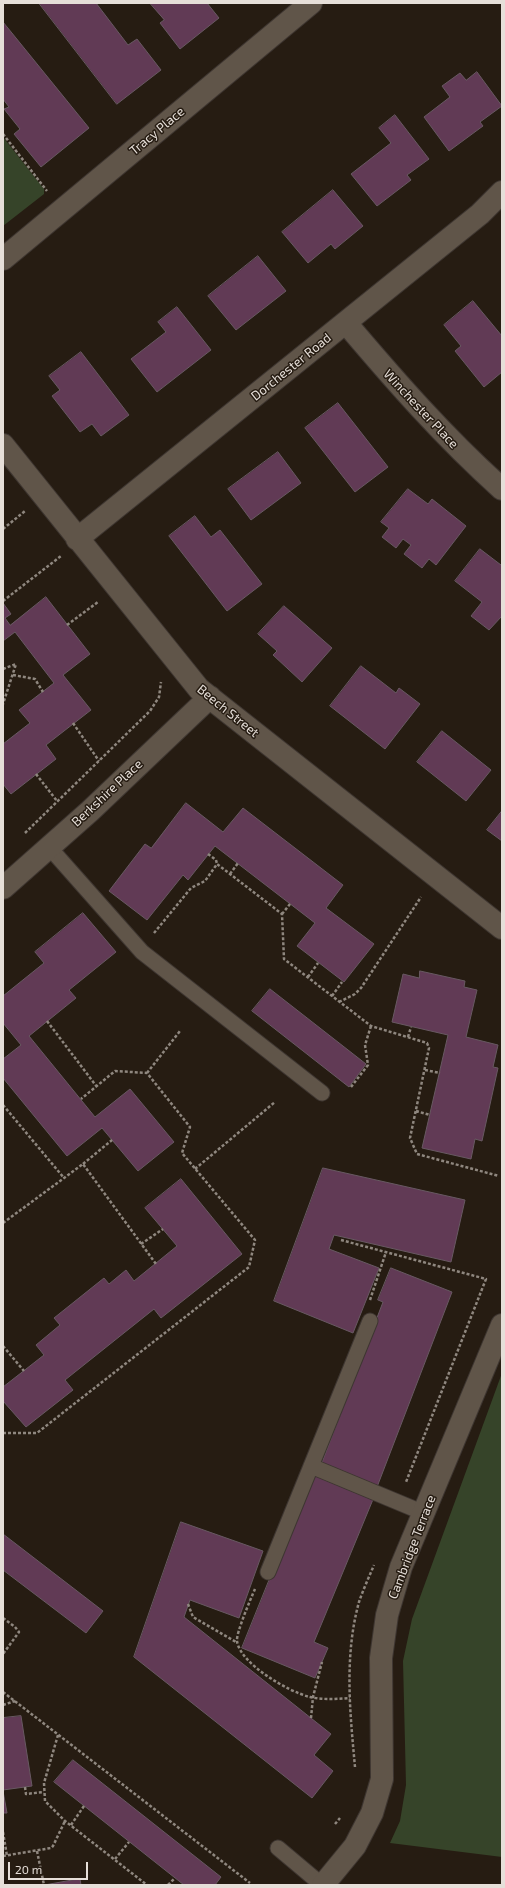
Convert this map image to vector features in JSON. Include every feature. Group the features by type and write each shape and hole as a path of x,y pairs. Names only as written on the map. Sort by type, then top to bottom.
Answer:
{"street":[{"name":"Tracy Place","path":"3,259 312,3"},
{"name":"Dorchester Road","path":"77,539 480,214 502,192"},
{"name":"Winchester Place","path":"346,323 412,401 468,458 502,489"},
{"name":"Beech Street","path":"3,445 199,689 502,928"},
{"name":"Berkshire Place","path":"3,888 210,697"},
{"name":"Cambridge Terrace","path":"323,1885 355,1846 372,1812 382,1779 382,1658 387,1615 401,1567 502,1325"}],"lane":[{"path":"49,847 142,952 322,1093"},
{"path":"268,1572 370,1321"},
{"path":"311,1466 424,1513"},
{"path":"278,1848 323,1885"}],"path":[{"path":"3,134 49,193"},
{"path":"21,505 30,516"},
{"path":"3,529 26,511"},
{"path":"57,550 66,561"},
{"path":"3,601 61,556"},
{"path":"94,596 103,608"},
{"path":"68,625 98,602"},
{"path":"3,669 16,664 3,704"},
{"path":"13,675 35,679 43,692"},
{"path":"19,838 150,711 155,705 161,690 159,675"},
{"path":"73,723 99,761"},
{"path":"36,774 57,801"},
{"path":"208,854 216,860 217,864 282,914"},
{"path":"230,874 238,863"},
{"path":"150,939 191,888 205,881 217,864"},
{"path":"339,1002 355,994 361,988 422,896"},
{"path":"290,904 282,914 284,959 371,1026 427,1043 429,1048 410,1138 417,1154 499,1176"},
{"path":"308,977 318,963"},
{"path":"332,996 342,982"},
{"path":"47,1021 97,1087"},
{"path":"351,1087 368,1065 365,1044 371,1026"},
{"path":"408,1036 411,1027"},
{"path":"147,1073 180,1031"},
{"path":"425,1070 440,1073"},
{"path":"3,1433 37,1433 249,1267 255,1240 182,1153 190,1127 147,1073 115,1071 81,1099"},
{"path":"195,1168 275,1102"},
{"path":"3,1105 64,1178"},
{"path":"416,1111 430,1115"},
{"path":"3,1223 83,1164 112,1140"},
{"path":"83,1164 156,1264"},
{"path":"141,1244 163,1229"},
{"path":"370,1300 386,1252"},
{"path":"3,1346 24,1370"},
{"path":"256,1585 236,1639 239,1650 246,1659 267,1676 291,1690 313,1697 330,1699 350,1698"},
{"path":"188,1604 193,1617 237,1642"},
{"path":"3,1618 19,1632 3,1654"},
{"path":"311,1718 313,1697 322,1662"},
{"path":"3,1692 250,1882"},
{"path":"3,1705 15,1701"},
{"path":"58,1735 44,1783 45,1802 49,1807 147,1885"},
{"path":"25,1787 26,1794 44,1792"},
{"path":"71,1824 84,1806"},
{"path":"3,1832 5,1856 47,1850 53,1846 66,1820"},
{"path":"115,1860 129,1842"},
{"path":"37,1851 44,1885"},
{"path":"168,1885 175,1878"}],"green space":[{"path":"3,137 44,189 44,194 3,226"},
{"path":"502,1373 502,1857 390,1843 400,1821 406,1785 403,1661 412,1619"}],"building":[{"path":"39,3 96,3 128,45 137,39 161,70 117,104"},
{"path":"150,3 207,3 219,18 180,49 160,23 164,20"},
{"path":"3,22 89,128 41,167 14,134 20,129 4,109 9,107 3,99"},
{"path":"477,72 502,106 480,122 483,126 449,151 424,117 450,97 442,86 460,73 466,80"},
{"path":"395,115 429,159 407,175 411,180 377,206 351,174 391,143 379,128"},
{"path":"333,190 363,226 335,249 331,244 308,263 282,232"},
{"path":"258,256 286,291 236,330 208,296"},
{"path":"473,301 502,336 502,372 484,387 455,351 461,346 444,325"},
{"path":"177,307 211,350 157,392 131,359 166,332 158,322"},
{"path":"81,352 129,415 101,436 92,424 80,432 52,396 60,390 49,376"},
{"path":"338,403 388,467 355,492 305,428"},
{"path":"278,452 301,483 251,520 228,489"},
{"path":"408,489 428,504 432,499 466,526 436,565 429,559 422,568 404,554 411,545 403,539 396,548 382,537 389,528 381,522"},
{"path":"195,516 211,537 220,530 262,584 227,611 169,536"},
{"path":"480,549 501,565 502,563 502,616 489,630 471,616 482,602 455,581"},
{"path":"46,597 90,654 63,675 91,710 46,745 56,759 11,794 3,784 3,744 30,723 19,710 54,683 15,632 3,641 3,603 11,614 5,618 10,625"},
{"path":"284,606 332,648 302,682 273,655 277,651 258,634"},
{"path":"361,666 396,693 399,688 420,704 385,749 330,706"},
{"path":"442,731 491,770 466,801 417,762"},
{"path":"186,803 223,832 243,808 343,885 326,908 374,944 344,982 297,946 315,923 215,846 188,880 183,875 147,920 109,891 145,844 151,848"},
{"path":"502,811 502,841 487,830"},
{"path":"83,913 116,952 69,990 76,998 29,1036 95,1117 130,1089 174,1142 138,1171 102,1128 67,1156 3,1078 3,1059 21,1045 3,1023 3,996 44,963 35,952"},
{"path":"420,971 465,981 464,987 477,990 466,1037 498,1045 493,1067 498,1068 482,1141 475,1139 471,1159 422,1148 448,1035 392,1022 403,974 419,978"},
{"path":"270,989 366,1064 349,1087 252,1011"},
{"path":"323,1168 465,1200 451,1262 334,1235 329,1249 379,1268 353,1333 274,1301"},
{"path":"181,1179 242,1254 161,1318 154,1309 65,1380 73,1390 26,1427 3,1401 3,1387 44,1355 36,1345 60,1325 54,1318 104,1278 109,1284 126,1270 134,1281 177,1246 145,1208"},
{"path":"391,1268 452,1292 377,1487 321,1465 383,1302 378,1300"},
{"path":"313,1472 374,1497 314,1642 328,1648 315,1678 242,1648"},
{"path":"181,1522 263,1551 239,1618 190,1600 184,1617 331,1734 314,1755 333,1771 312,1798 134,1657"},
{"path":"3,1534 103,1611 86,1633 3,1570"},
{"path":"21,1716 32,1786 3,1790 3,1718"},
{"path":"73,1760 221,1877 215,1885 184,1885 54,1782"},
{"path":"3,1791 7,1813 3,1813"},
{"path":"80,1879 81,1885 44,1885"}]}
